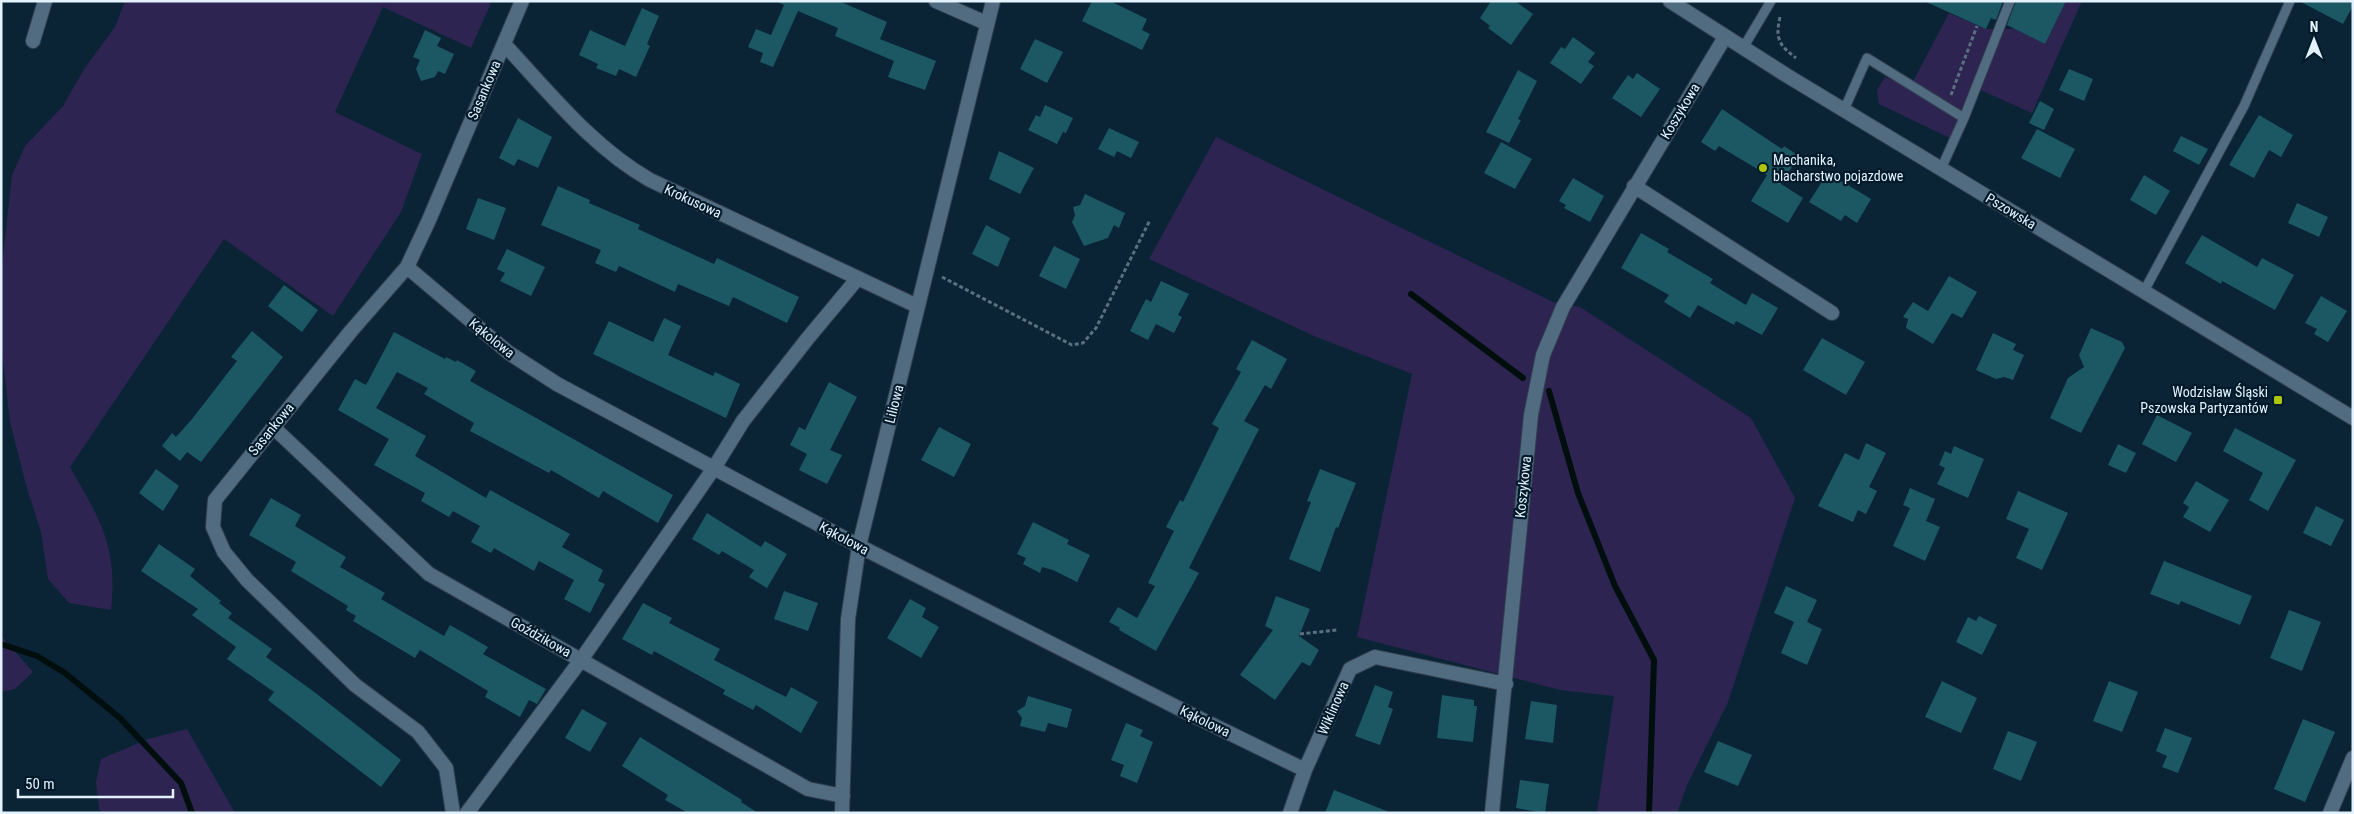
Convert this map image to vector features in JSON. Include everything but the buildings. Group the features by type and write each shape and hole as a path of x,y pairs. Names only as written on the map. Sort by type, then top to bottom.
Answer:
{"street":[{"path":"33,41 45,1"},
{"name":"Sasankowa","path":"453,813 446,768 418,732 349,679 247,580 224,552 213,527 215,500 273,427 407,267 429,220 522,1"},
{"path":"936,1 986,23"},
{"name":"Liliowa","path":"842,813 848,619 859,546 928,270 986,23 993,1"},
{"name":"Pszowska","path":"1670,1 1844,110 2353,418"},
{"name":"Koszykowa","path":"1492,813 1531,415 1543,355 1563,307 1725,37"},
{"name":"Krokusowa","path":"504,44 585,130 625,166 650,180 918,306"},
{"path":"1634,186 1832,313"},
{"name":"Kąkolowa","path":"407,267 517,358 557,384 859,546 1182,710 1305,770"},
{"path":"467,813 581,660 714,468 743,421 858,278"},
{"name":"Goździkowa","path":"273,427 429,574 808,789 843,796"},
{"name":"Wiklinowa","path":"1290,813 1305,770 1350,669 1375,657 1506,684"},
{"path":"2330,813 2353,758"}],"lane":[{"path":"1941,169 1964,118 2010,1"},
{"path":"2143,292 2244,106 2290,1"},
{"path":"1743,48 1769,5"},
{"path":"1844,110 1867,58 1946,105 1964,118"}],"path":[{"path":"1769,5 1781,16 1778,37 1784,49 1796,58"},
{"path":"1946,105 1977,26"},
{"path":"928,270 1072,345 1083,343 1096,328 1150,220"},
{"path":"1300,634 1336,630"}],"shaded area":[{"path":"125,1 492,1 471,48 383,7 335,112 422,154 401,212 333,316 224,239 70,467 98,518 109,550 112,568 111,610 69,603 48,579 41,532 26,485 10,422 2,353 1,274 12,175 25,146 63,106 84,69 115,27"},
{"path":"2066,1 2082,1 2032,113 1976,88 1954,140 1879,104 1877,90 1885,77 1910,87 1949,13 1986,29 2015,29 2045,44"},
{"path":"1216,137 1553,302 1580,307 1751,418 1795,498 1728,702 1687,785 1677,813 1597,813 1614,696 1560,690 1357,637 1412,374 1314,336 1149,259"},
{"path":"1,636 33,672 15,689 1,692"},
{"path":"187,729 235,813 103,813 99,809 96,782 101,759 148,739"}],"waterway":[{"path":"1411,294 1523,378"},
{"path":"1549,391 1578,493 1615,586 1654,660 1649,813"},
{"path":"1,644 37,656 65,673 120,718 181,783 192,813"}],"place":[{"name":"Mechanika, blacharstwo pojazdowe","path":"1763,168"},
{"name":"Wodzisław Śląski Pszowska Partyzantów","path":"2278,400"}]}
